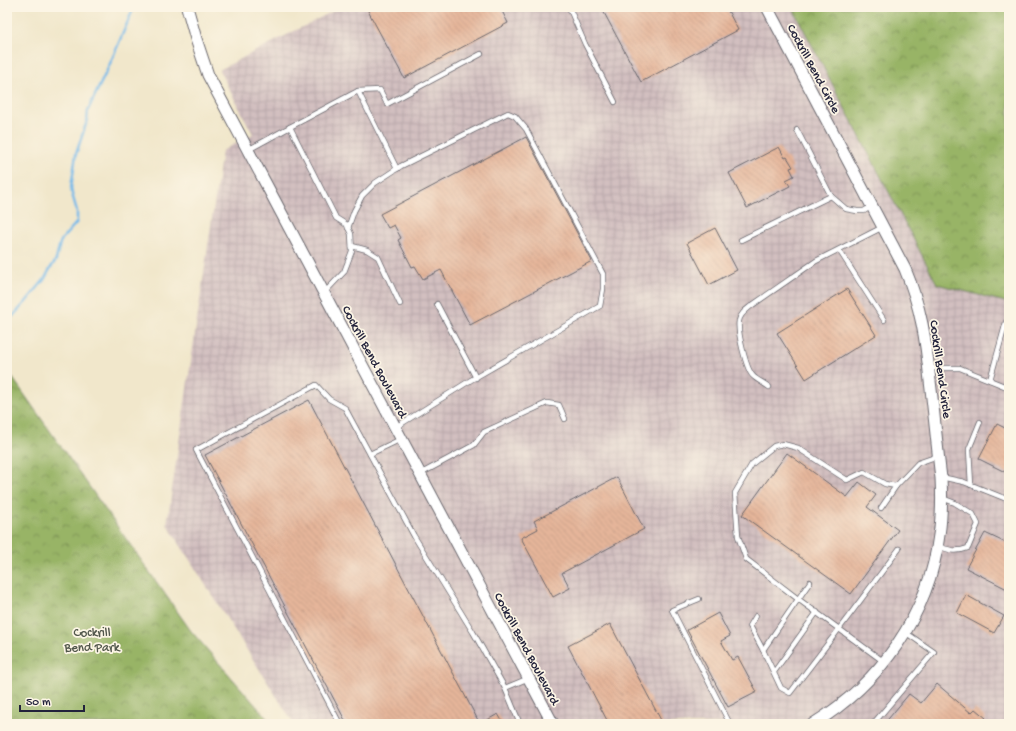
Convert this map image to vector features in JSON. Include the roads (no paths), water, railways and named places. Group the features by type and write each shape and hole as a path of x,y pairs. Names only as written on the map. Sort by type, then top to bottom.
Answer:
{"street":[{"name":"Cockrill Bend Boulevard","path":"188,7 196,39 208,75 553,724"},
{"name":"Cockrill Bend Circle","path":"767,7 905,269 916,297 923,324 941,477 941,519 937,546 931,571 920,603 905,632 884,662 846,701 815,724"}],"lane":[{"path":"569,7 585,44 615,102"},
{"path":"248,150 358,90 380,90 387,104 481,54"},
{"path":"358,90 397,169"},
{"path":"348,228 354,211 362,196 375,183 397,169 508,113 515,116 526,129 603,274 600,306 476,378 396,428"},
{"path":"290,127 336,218 347,225 351,234 352,251 344,272 324,293"},
{"path":"797,130 831,196 846,209 864,211 872,206"},
{"path":"741,240 831,196"},
{"path":"769,387 752,376 745,360 739,329 739,320 742,314 751,306 816,261 883,227"},
{"path":"352,246 368,250 378,257 400,304"},
{"path":"839,250 884,320"},
{"path":"437,304 476,378"},
{"path":"990,380 1006,322"},
{"path":"929,368 960,368 1009,388"},
{"path":"340,724 196,450 316,385 329,399 345,408 414,536 473,632 505,688 520,724"},
{"path":"420,474 474,445 484,432 547,403 558,405 565,419"},
{"path":"971,485 969,449 980,422"},
{"path":"370,454 402,439"},
{"path":"884,662 746,559 738,536 735,493 752,464 774,446 783,444 798,448 847,480 864,472 885,484 896,486"},
{"path":"881,508 896,486 918,463 939,456"},
{"path":"941,477 964,482 1009,500"},
{"path":"937,546 956,551 961,551 968,548 978,524 973,514 955,503 942,498"},
{"path":"756,616 750,626 781,688 790,692 899,549"},
{"path":"763,650 810,582"},
{"path":"699,599 672,610 730,724"},
{"path":"774,672 817,612"},
{"path":"873,724 934,652 905,632"},
{"path":"505,688 529,678"}],"waterway":[{"path":"7,329 11,318 44,280 56,260 62,239 77,222 77,211 71,188 76,154 87,121 88,110 109,66 134,7"}],"park label":[{"name":"Cockrill Bend Park","path":"92,638"}]}
